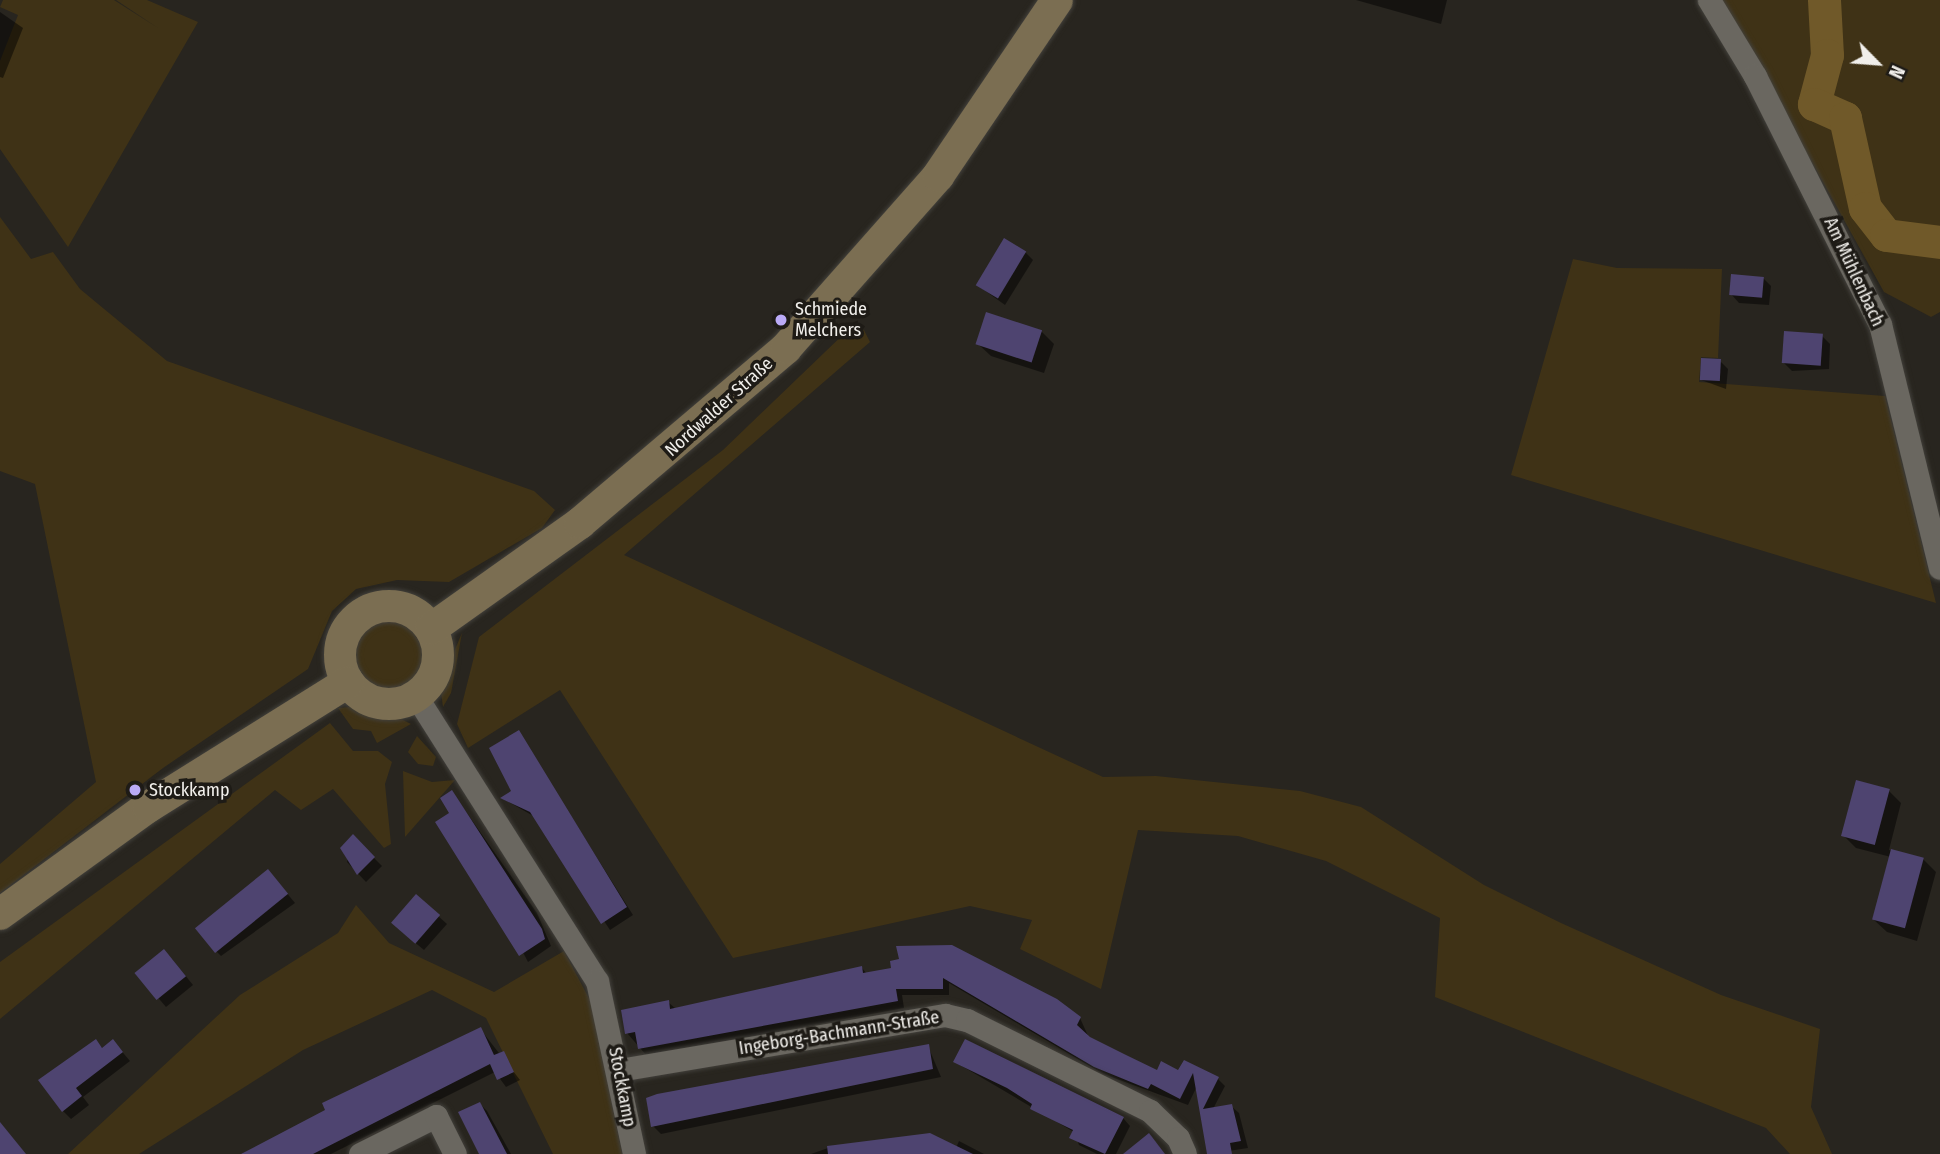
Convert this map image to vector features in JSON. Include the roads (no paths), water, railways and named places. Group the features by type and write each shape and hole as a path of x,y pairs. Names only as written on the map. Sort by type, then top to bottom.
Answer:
{"main road":[{"name":"Nordwalder Straße","path":"431,629 580,523 786,348 944,168 1057,0"},
{"path":"393,605 431,629 435,673 416,696 379,702 348,682 341,644 363,613 393,605"},
{"path":"0,914 148,807 348,682"}],"street":[{"name":"Am Mühlenbach","path":"1709,0 1787,138 1880,324 1940,568"},
{"name":"Stockkamp","path":"416,696 597,981 619,1070 634,1154"},
{"name":"Ingeborg-Bachmann-Straße","path":"619,1070 945,1015 967,1020 1150,1111 1185,1154"},
{"path":"360,1154 436,1116 455,1154"}],"waterway":[{"path":"1824,0 1827,55 1814,104 1845,118 1865,208 1886,235 1940,242"}],"place":[{"name":"Schmiede Melchers","path":"781,320"},
{"name":"Stockkamp","path":"135,790"}]}
